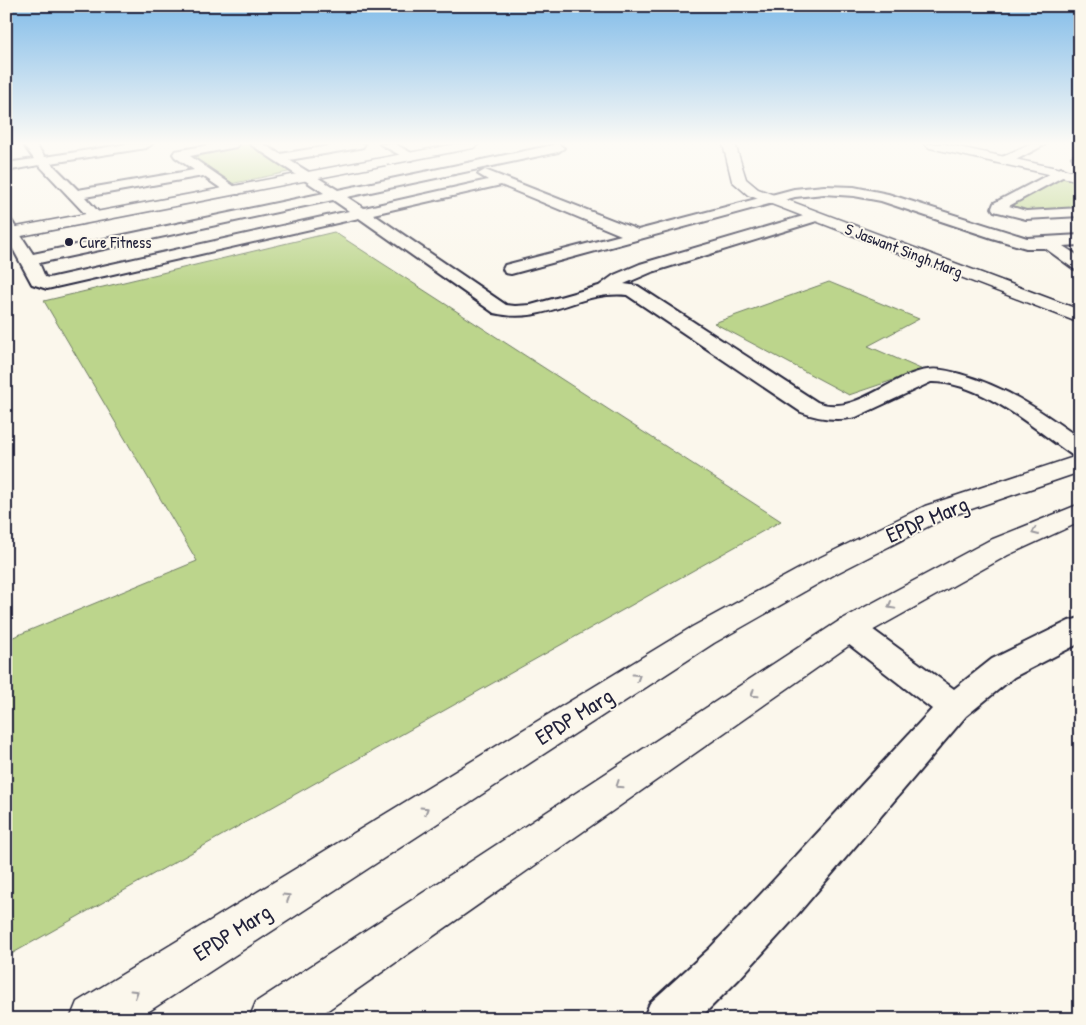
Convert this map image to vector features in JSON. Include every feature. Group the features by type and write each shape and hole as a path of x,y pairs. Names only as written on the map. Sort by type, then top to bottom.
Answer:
{"street":[{"path":"72,192 96,216"},
{"path":"75,195 92,192"},
{"path":"224,192 9,230 29,260 40,282 58,282 452,192"},
{"path":"331,192 500,309 508,312 529,310 605,289 624,288 640,293 809,407 822,412 848,412 926,376 940,375 961,380 1024,409 1080,450"},
{"path":"29,260 357,192"},
{"path":"526,192 630,237 672,260"},
{"name":"S Jaswant Singh Marg","path":"753,192 1080,317"},
{"path":"511,269 771,199 806,192"},
{"path":"824,192 876,195 908,203 1033,244 1080,240"},
{"path":"1025,192 999,206 999,208 1026,215 1080,212"},
{"path":"605,289 634,272 815,217"},
{"path":"1048,243 1080,265"},
{"name":"EPDP Marg","path":"94,1019 703,635 827,566 935,512 1080,463"},
{"path":"273,1019 850,629 998,548 1080,512"},
{"path":"850,629 954,707"},
{"path":"666,1019 724,964 776,908 954,707 1003,668 1077,638"}],"green space":[{"path":"1031,192 1080,192 1080,210 1034,214 1007,205"},
{"path":"334,232 781,521 6,957 6,640 197,561 44,301"},
{"path":"829,282 919,319 868,346 923,370 849,395 714,323"}],"place":[{"name":"Cure Fitness","path":"69,242"}]}
